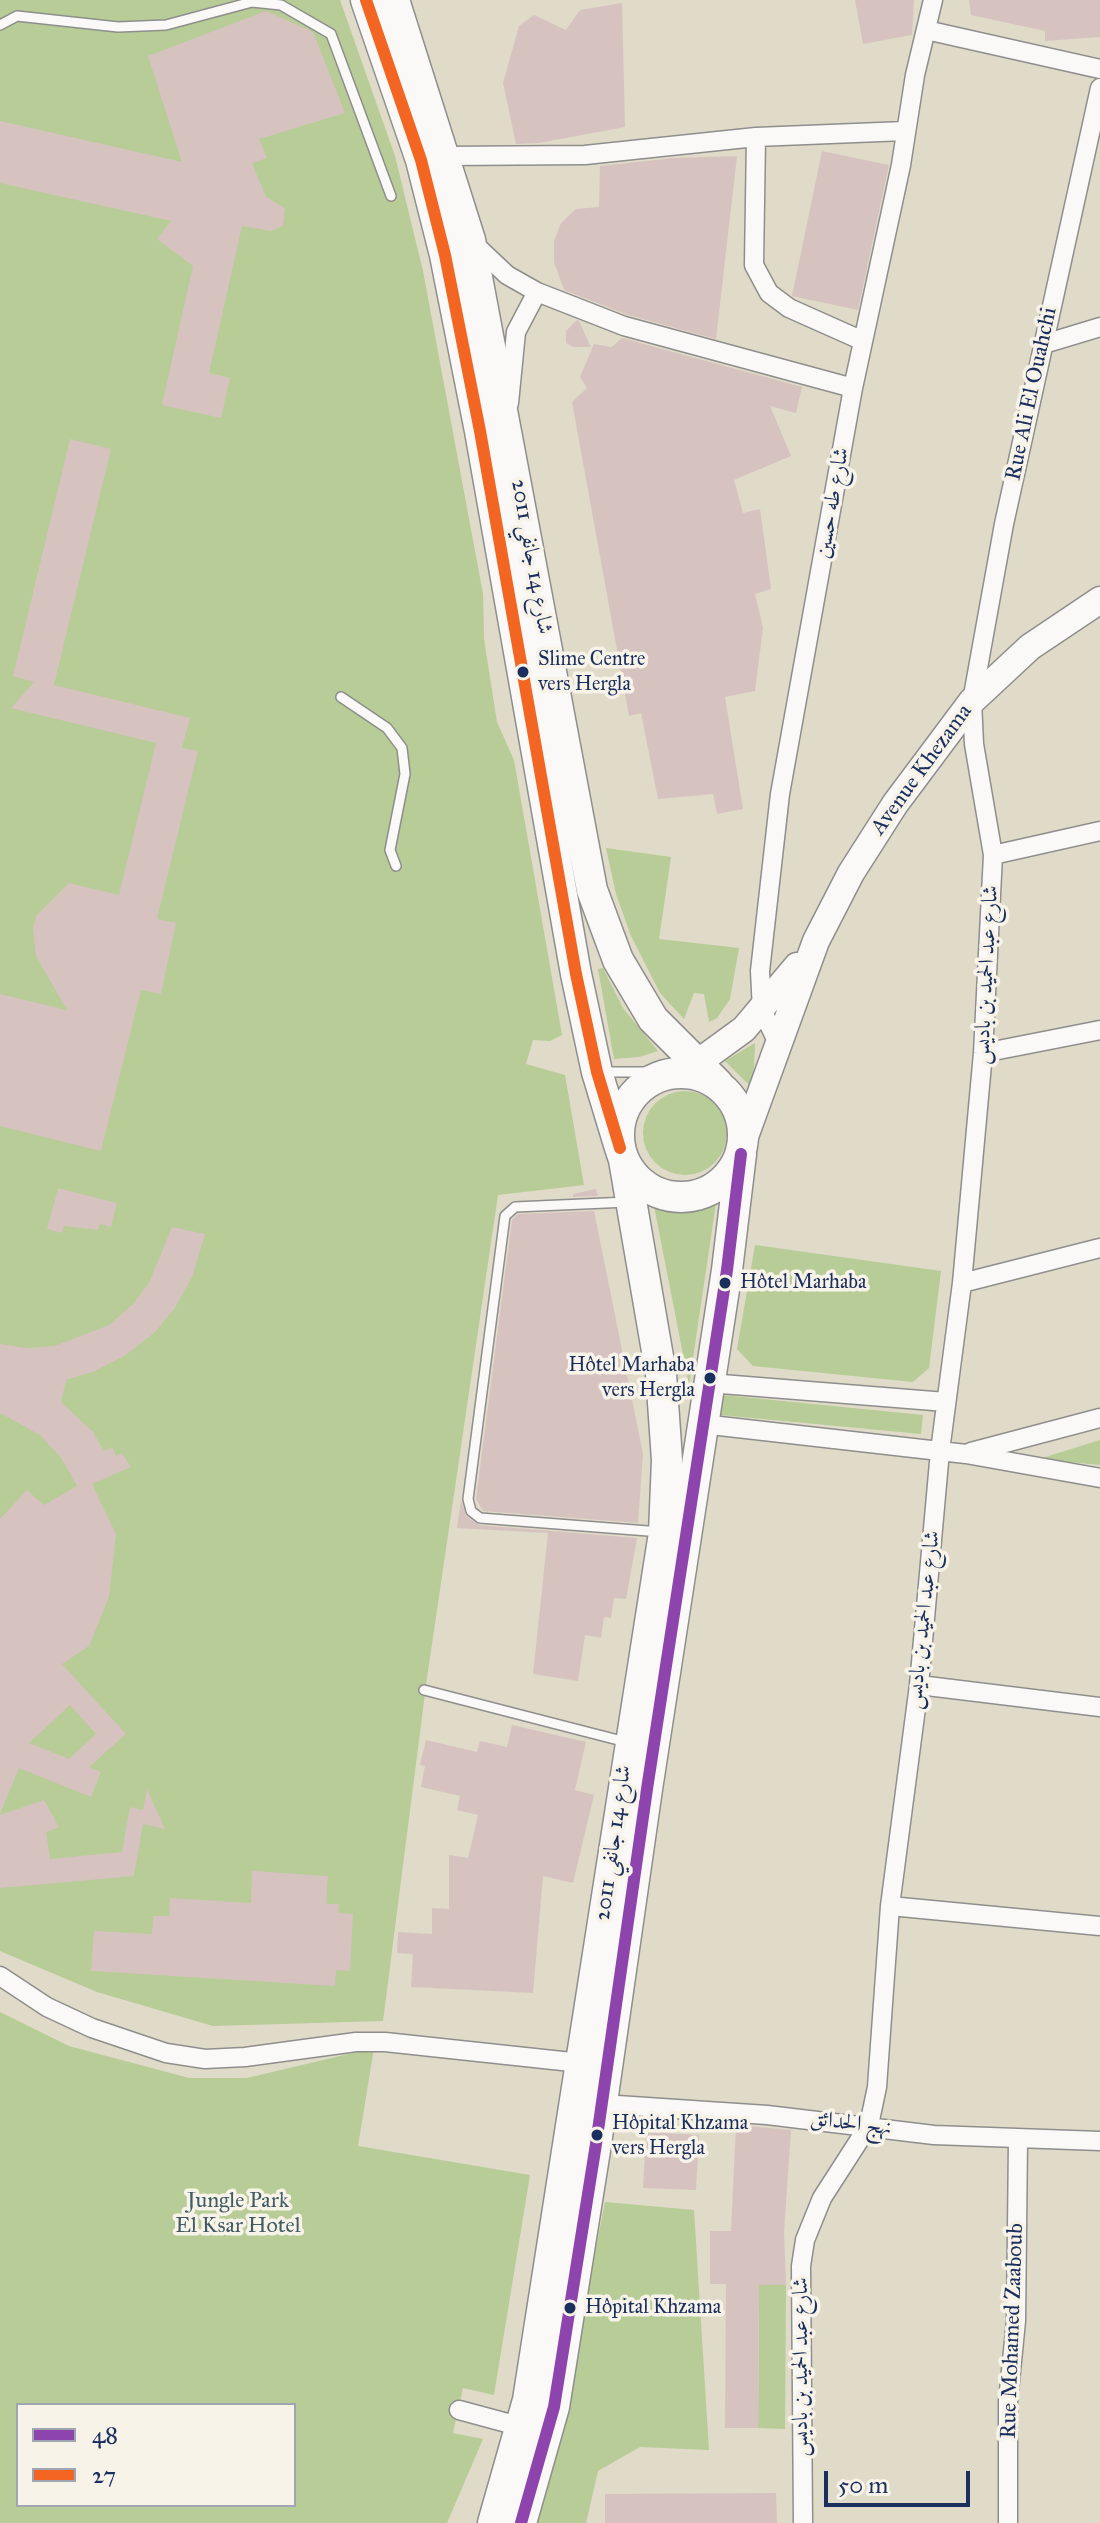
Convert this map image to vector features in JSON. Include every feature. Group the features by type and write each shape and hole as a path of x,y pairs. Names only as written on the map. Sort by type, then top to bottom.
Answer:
{"main road":[{"name":"شارع 14 جانفي 2011","path":"366,0 421,160 445,255 597,1072 622,1154 661,1374 667,1460 664,1533 522,2427 493,2523"},
{"name":"شارع 14 جانفي 2011","path":"394,0 446,156 470,240 592,890 618,960 634,990 693,1073"},
{"name":"Avenue Khezama","path":"742,1148 777,1041 816,941 851,873 895,804 972,701 1030,647 1100,600"},
{"name":"Avenue Khezama","path":"693,1073 762,1010 816,941"},
{"path":"693,1073 738,1109 742,1148 731,1173 715,1188 695,1196 673,1197 653,1191 635,1177 622,1154 619,1127 624,1107 636,1090 653,1078 693,1073"},
{"name":"شارع 14 جانفي 2011","path":"521,2523 554,2407 602,2104 742,1148"}],"street":[{"name":"شارع طه حسين","path":"762,1010 761,942 780,794 853,388 933,0"},
{"path":"926,30 1100,69"},
{"name":"Rue Ali El Ouahchi","path":"972,701 1004,524 1100,88"},
{"path":"446,156 585,155 756,137 905,131"},
{"path":"756,137 754,265 769,293 789,308 863,341"},
{"path":"470,240 507,275 537,292 624,326 853,388"},
{"path":"507,428 516,332 537,292"},
{"path":"1044,344 1100,327"},
{"name":"شارع عبد الحميد بن باديس","path":"803,2523 799,2295 805,2240 822,2198 869,2125 877,2087 890,1906 919,1685 940,1451 962,1283 983,1053 993,855 974,744 972,701"},
{"path":"993,855 1100,831"},
{"path":"762,1010 777,1041"},
{"path":"983,1053 1100,1030"},
{"path":"962,1283 1100,1248"},
{"path":"709,1383 946,1402"},
{"path":"966,1454 1100,1418"},
{"path":"702,1424 966,1454 1100,1478"},
{"path":"919,1685 1100,1707"},
{"path":"890,1906 1100,1926"},
{"path":"0,1976 47,2007 92,2028 166,2053 205,2059 245,2057 356,2042 385,2042 581,2063"},
{"name":"نهج الحدائق","path":"602,2104 869,2125 934,2135 1100,2141"},
{"name":"Rue Mohamed Zaaboub","path":"1008,2523 1008,2401 1016,2321 1018,2140"},
{"path":"459,2410 522,2427"}],"lane":[{"path":"0,25 17,16 118,27 166,25 252,2 281,5 331,34 391,196"},
{"path":"341,697 387,728 402,748 405,774 390,850 396,866"},
{"path":"597,1072 693,1073"},
{"path":"630,1202 515,1207 505,1216 468,1499 471,1511 480,1518 664,1533"},
{"path":"424,1690 629,1743"}],"green space":[{"path":"0,0 340,0 395,156 423,271 483,594 484,639 497,722 514,760 562,1035 550,1041 533,1040 526,1064 565,1075 584,1185 498,1195 427,1678 383,2021 213,2026 97,1992 0,1951"},
{"path":"606,848 671,857 659,939 739,948 730,999 717,1018 709,1022 704,994 694,993 684,1019 660,993 631,936 616,894"},
{"path":"603,968 623,1008 658,1051 639,1057 614,1059 598,969"},
{"path":"755,1043 754,1067 750,1086 725,1061"},
{"path":"685,1091 701,1094 715,1103 724,1117 727,1133 724,1149 715,1163 701,1172 685,1175 669,1172 655,1163 646,1149 643,1133 646,1117 655,1103 669,1094"},
{"path":"653,1201 686,1209 716,1203 689,1385"},
{"path":"755,1245 941,1271 929,1368 913,1382 753,1366 737,1349"},
{"path":"723,1395 923,1415 921,1434 721,1415"},
{"path":"1100,1440 1100,1465 1039,1459"},
{"name":"Jungle Park El Ksar Hotel","path":"0,2012 69,2046 189,2078 247,2078 374,2048 358,2146 530,2175 494,2395 463,2388 453,2433 483,2439 447,2523 0,2523"},
{"path":"605,2202 694,2210 709,2450 640,2447 598,2471 586,2523 532,2523 561,2426"},
{"path":"745,2284 786,2285 785,2429 758,2428 759,2310"}],"building":[{"path":"855,0 914,0 912,35 863,44"},
{"path":"969,0 1100,0 1100,37 1045,41 1045,31 971,15"},
{"path":"622,3 625,127 539,143 516,144 503,83 519,26 534,15 566,30 580,10"},
{"path":"266,11 313,32 345,113 259,139 267,158 252,163 266,197 285,208 283,226 271,231 242,226 209,373 230,378 221,418 162,405 193,266 157,239 171,221 0,183 0,121 182,162 148,56"},
{"path":"822,151 889,165 858,310 792,296"},
{"path":"737,156 716,339 628,315 564,290 554,262 554,241 561,223 576,209 599,207 600,166 674,158"},
{"path":"577,320 591,347 573,347 566,343 566,331"},
{"path":"622,338 802,387 796,413 770,406 791,456 734,480 743,513 760,509 771,589 755,594 763,628 755,691 725,697 743,809 717,814 713,794 658,799 641,713 629,716 572,402 587,388 580,377 594,344 612,347"},
{"path":"70,439 111,449 54,685 190,718 182,748 198,751 157,919 176,923 161,994 141,990 101,1151 0,1126 0,994 67,1010 36,956 33,929 36,916 69,883 119,895 156,743 11,708 34,682 13,676"},
{"path":"58,1188 117,1203 111,1227 100,1224 98,1230 64,1226 62,1233 47,1229"},
{"path":"596,1189 598,1196 573,1197 573,1194"},
{"path":"594,1211 643,1454 638,1523 483,1511 476,1499 512,1220 518,1214"},
{"path":"172,1227 205,1234 193,1275 175,1308 155,1332 126,1355 95,1371 66,1380 61,1402 93,1432 104,1451 112,1447 116,1456 122,1453 131,1467 92,1484 116,1534 109,1597 89,1646 62,1664 126,1734 89,1767 101,1772 91,1797 19,1768 0,1814 0,1519 27,1490 44,1505 77,1486 62,1459 40,1435 0,1413 0,1344 26,1348 55,1346 109,1325 132,1305 149,1283","holes":["70,1705 96,1734 69,1759 29,1743"]},
{"path":"461,1501 466,1516 479,1525 637,1538 626,1599 614,1598 611,1618 604,1617 601,1638 585,1635 578,1681 533,1674 548,1533 457,1528"},
{"path":"512,1725 586,1742 575,1790 594,1795 573,1883 543,1876 533,1993 411,1987 413,1954 397,1953 398,1932 432,1934 432,1908 449,1909 449,1855 468,1858 478,1815 457,1810 460,1796 421,1787 425,1766 420,1765 426,1740 477,1752 480,1741 507,1747"},
{"path":"147,1789 165,1829 143,1824 134,1876 0,1888 0,1815 44,1800 59,1827 46,1832 50,1859 122,1852 130,1807 143,1810"},
{"path":"252,1871 328,1876 326,1904 339,1904 338,1913 353,1914 350,1971 336,1970 335,1986 91,1971 94,1931 152,1934 153,1916 169,1916 170,1898 251,1903"},
{"path":"736,2125 791,2130 784,2232 786,2285 759,2285 758,2428 725,2428 726,2284 710,2284 710,2231 731,2231"},
{"path":"646,2132 699,2135 696,2190 643,2188"},
{"path":"776,2493 777,2523 605,2523 605,2494"}],"transit line":[{"name":"27","path":"366,0 421,160 445,255 480,431 576,974 597,1072 620,1148"},
{"name":"48","path":"521,2523 554,2407 727,1270 741,1154"}],"place":[{"name":"Slime Centre vers Hergla","path":"523,672"},
{"name":"Hôtel Marhaba","path":"725,1283"},
{"name":"Hôtel Marhaba vers Hergla","path":"710,1378"},
{"name":"Hôpital Khzama vers Hergla","path":"597,2135"},
{"name":"Hôpital Khzama","path":"570,2308"}]}
